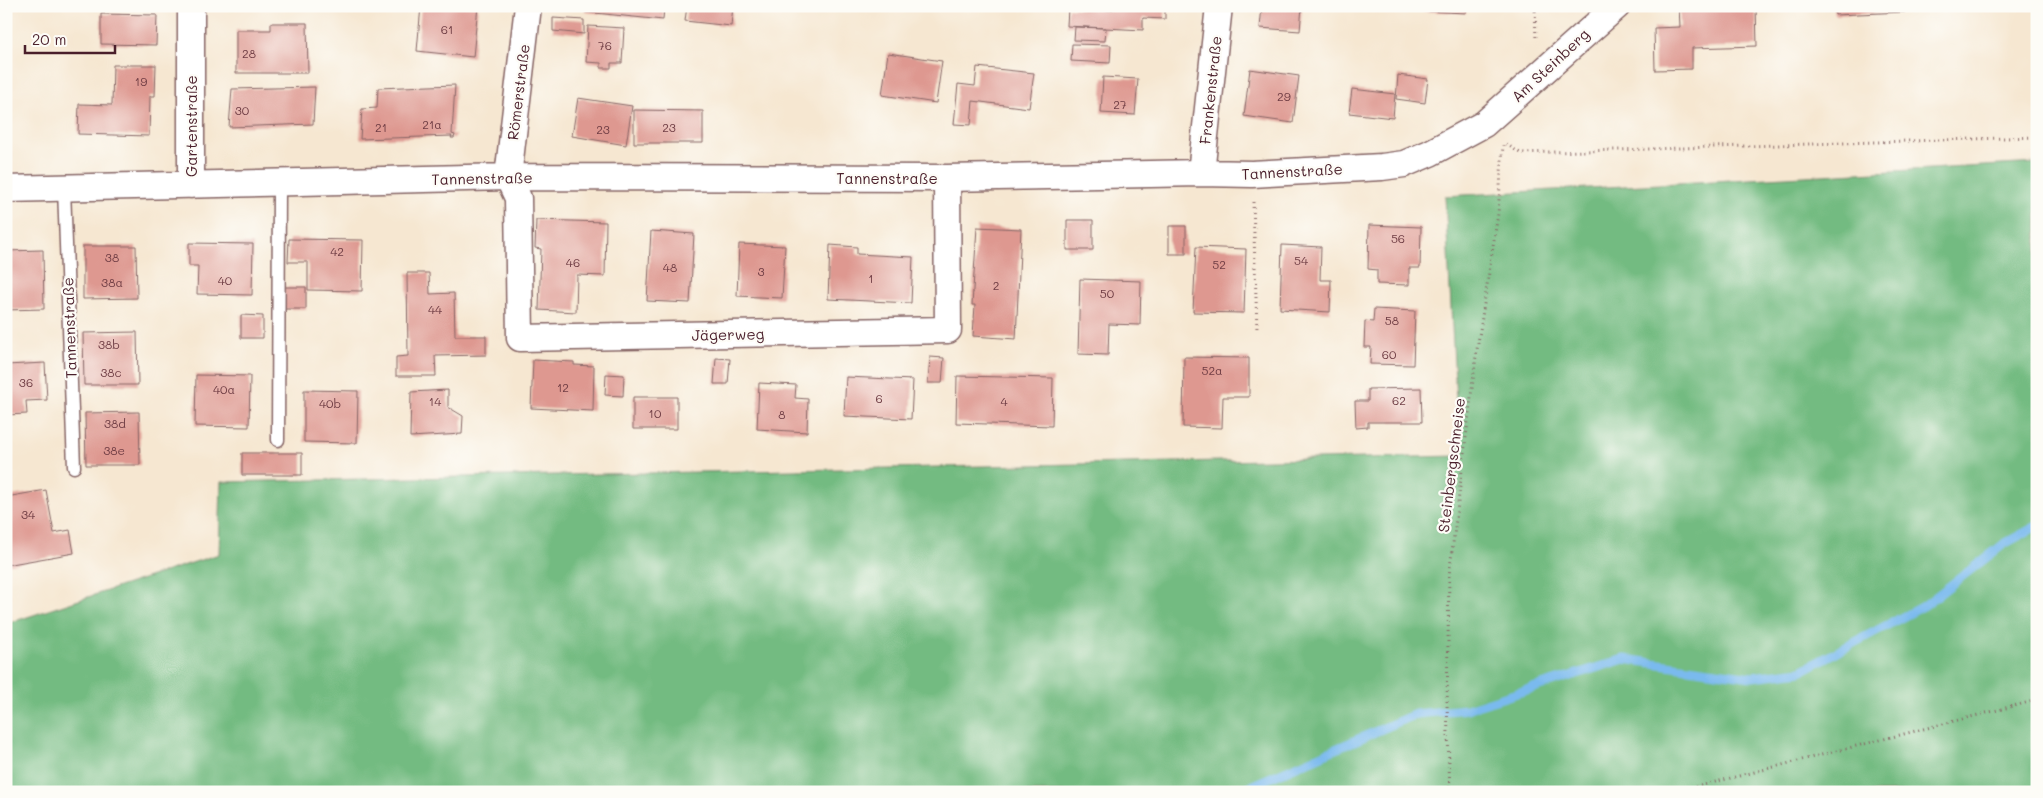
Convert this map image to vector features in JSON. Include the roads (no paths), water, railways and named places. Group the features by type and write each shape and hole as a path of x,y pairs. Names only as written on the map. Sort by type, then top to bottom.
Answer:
{"street":[{"name":"Gartenstraße","path":"191,6 191,185"},
{"name":"Römerstraße","path":"508,177 528,6"},
{"name":"Frankenstraße","path":"1201,173 1219,6"},
{"name":"Am Steinberg","path":"1484,124 1617,6"},
{"name":"Tannenstraße","path":"6,189 508,177 947,178 1201,173 1252,174 1382,167 1404,164 1430,153 1484,124"},
{"name":"Jägerweg","path":"508,177 518,198 520,338 948,330 947,178"}],"lane":[{"path":"278,440 280,183"},
{"name":"Tannenstraße","path":"64,188 74,468"}],"waterway":[{"path":"1237,792 1416,714 1467,709 1624,659 1752,677 1801,671 1925,605 2004,544 2037,526"}]}
